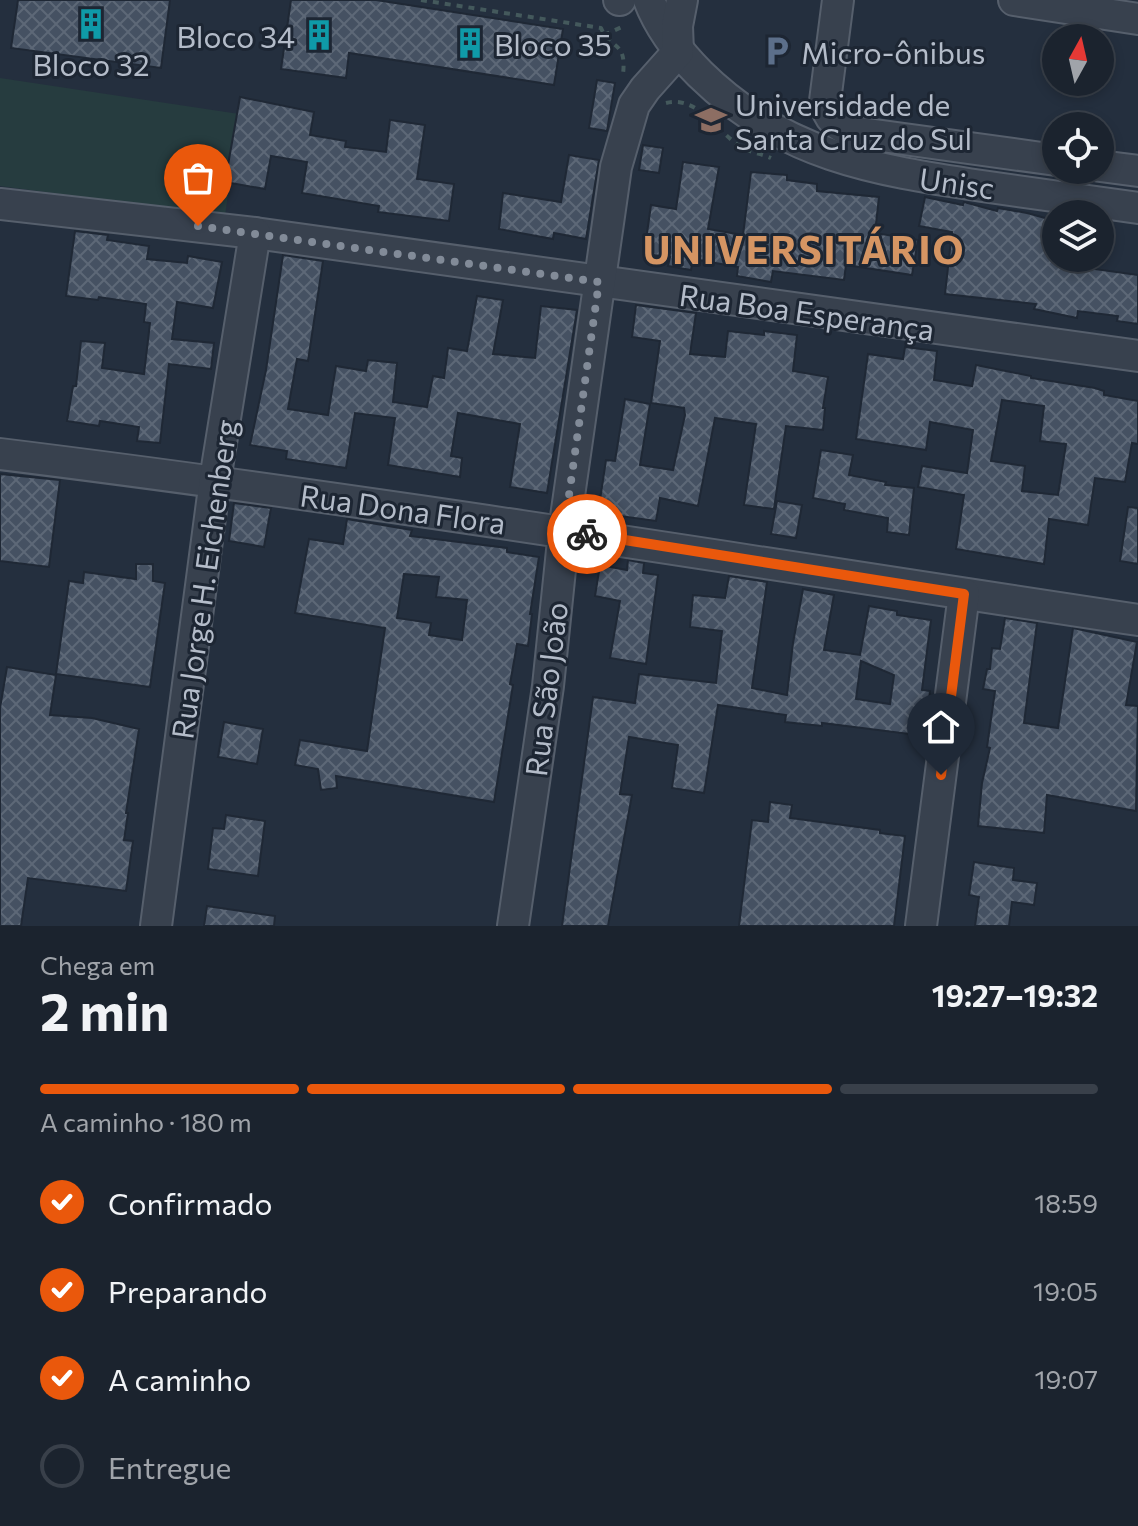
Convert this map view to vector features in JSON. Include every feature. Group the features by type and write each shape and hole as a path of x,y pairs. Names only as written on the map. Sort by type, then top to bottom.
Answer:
{"street":[{"name":"Unisc","path":"649,0 678,52 717,90 760,122 844,160 894,173 1138,208"},
{"path":"678,52 677,26 682,0"},
{"name":"Unisc","path":"838,0 825,101 827,111 836,124 853,132 1042,158"},
{"path":"1014,0 1138,19"},
{"name":"Rua São João","path":"513,926 548,686 564,531 616,167 634,105 678,52"},
{"path":"1114,168 1138,171"},
{"name":"Rua Boa Esperança","path":"0,204 255,233 1138,356"},
{"name":"Rua Jorge H. Eichenberg","path":"156,926 215,480 255,233"},
{"name":"Rua Dona Flora","path":"0,454 215,480 1138,620"},
{"path":"921,926 964,594"}],"path":[{"path":"421,0 601,28 604,35 618,45 625,60 622,86"}],"green space":[{"path":"0,78 239,114 225,216 0,186"}],"building":[{"name":"Bloco 32","path":"18,0 170,0 161,68 11,48"},
{"name":"Bloco 35","path":"291,0 376,0 563,29 554,85 349,53 346,78 281,69"},
{"path":"597,80 615,83 607,131 589,128"},
{"path":"240,97 314,112 310,135 346,141 345,147 386,152 390,120 425,125 417,179 454,184 449,221 378,212 379,206 302,193 307,162 271,156 265,189 225,182"},
{"path":"643,145 663,148 659,173 639,170"},
{"path":"569,155 599,160 586,239 554,233 553,239 499,229 503,193 561,202"},
{"path":"683,162 719,167 708,229 743,235 751,172 787,175 787,180 817,184 817,191 879,197 875,233 918,240 912,275 846,265 844,280 773,271 771,282 737,276 738,267 693,259 691,270 668,266 670,257 644,254 651,205 676,209"},
{"path":"925,197 1042,217 1042,272 1114,272 1138,275 1138,324 1117,321 1118,316 1078,311 1077,318 1034,309 1036,304 945,294 952,232 919,226"},
{"path":"75,231 108,235 107,240 149,246 147,259 187,263 188,256 222,262 213,308 177,302 172,339 214,343 211,369 169,364 160,443 137,441 139,427 100,421 99,426 67,421 73,386 76,386 81,341 105,343 102,368 144,374 150,323 144,322 146,304 66,296"},
{"path":"283,255 323,261 308,361 297,359 288,409 328,415 336,366 366,371 368,360 397,363 393,402 427,407 433,376 444,378 448,348 467,351 477,296 503,300 493,354 535,358 541,306 577,310 547,493 510,487 520,424 458,413 451,456 462,458 460,477 388,465 395,418 355,413 346,468 286,459 287,451 250,445 266,370"},
{"path":"636,305 696,313 690,354 725,357 728,331 797,335 793,371 828,377 823,430 786,426 774,509 744,505 756,424 715,418 698,506 660,498 656,521 598,513 606,460 615,461 625,399 650,404 640,465 673,470 685,415 684,408 651,403 660,341 632,337"},
{"path":"905,347 937,351 934,380 972,386 976,365 1095,388 1104,391 1104,395 1138,401 1138,444 1132,443 1125,482 1095,478 1088,525 1049,519 1044,564 956,549 964,495 918,487 922,466 967,473 973,430 930,422 926,450 856,439 868,354 903,359","holes":["1002,400 1044,406 1040,441 1066,444 1058,495 1022,491 1025,466 991,461"]},
{"path":"821,450 853,455 849,475 886,482 885,485 914,488 909,535 887,532 888,518 844,510 845,504 813,498"},
{"path":"0,474 60,480 49,567 0,561"},
{"path":"777,501 802,505 796,538 771,534"},
{"path":"234,503 271,508 264,547 229,541"},
{"path":"1128,507 1138,508 1138,564 1120,561"},
{"path":"347,519 412,530 410,536 507,548 507,552 539,557 528,646 517,644 494,802 336,776 337,788 321,790 318,769 295,765 300,740 367,751 385,628 295,613 309,539 343,544","holes":["404,574 439,577 436,597 467,600 462,640 429,635 431,623 397,618"]},
{"path":"628,560 644,563 643,573 658,575 646,664 610,658 620,601 595,596 600,565 627,570"},
{"path":"136,564 153,564 153,581 165,583 150,687 56,674 69,581 83,583 84,572 136,579"},
{"path":"729,576 767,582 752,688 787,695 803,589 834,595 824,650 860,655 869,606 897,611 897,615 931,620 922,690 930,691 925,736 822,723 822,726 785,722 786,715 718,705 704,793 672,788 678,745 629,737 620,794 632,795 608,926 562,926 593,697 635,703 639,674 716,683 722,631 690,627 693,595 725,598","holes":["861,661 894,675 890,704 856,699"]},
{"path":"1005,618 1037,623 1024,723 1058,728 1073,628 1137,642 1126,705 1138,706 1136,811 1047,795 1044,833 978,826 995,691 983,689 987,669 990,669 992,648 1000,649"},
{"path":"7,667 56,675 50,715 92,718 139,729 126,813 124,840 133,841 126,891 28,878 21,926 0,926 0,708"},
{"path":"224,722 263,729 257,764 218,757"},
{"path":"770,802 792,805 790,818 905,836 894,926 739,926 752,820 768,822"},
{"path":"226,815 265,821 258,876 208,869 213,828 224,829"},
{"path":"974,862 1014,868 1013,880 1037,883 1034,905 1012,902 1009,926 975,926 979,897 969,895"},
{"path":"207,906 275,916 274,926 204,926"}],"way so far":[{"path":"198,226 599,282 564,531 587,534"}],"place":[{"name":"Bloco 32","path":"91,24"},
{"name":"Bloco 34","path":"319,35"},
{"name":"Bloco 35","path":"470,43"},
{"name":"Micro-ônibus","path":"777,51"},
{"name":"Universidade de Santa Cruz do Sul","path":"711,120"}],"district":[{"name":"UNIVERSITÁRIO","path":"804,248"}],"route":[{"path":"587,534 964,594 941,775"}]}
